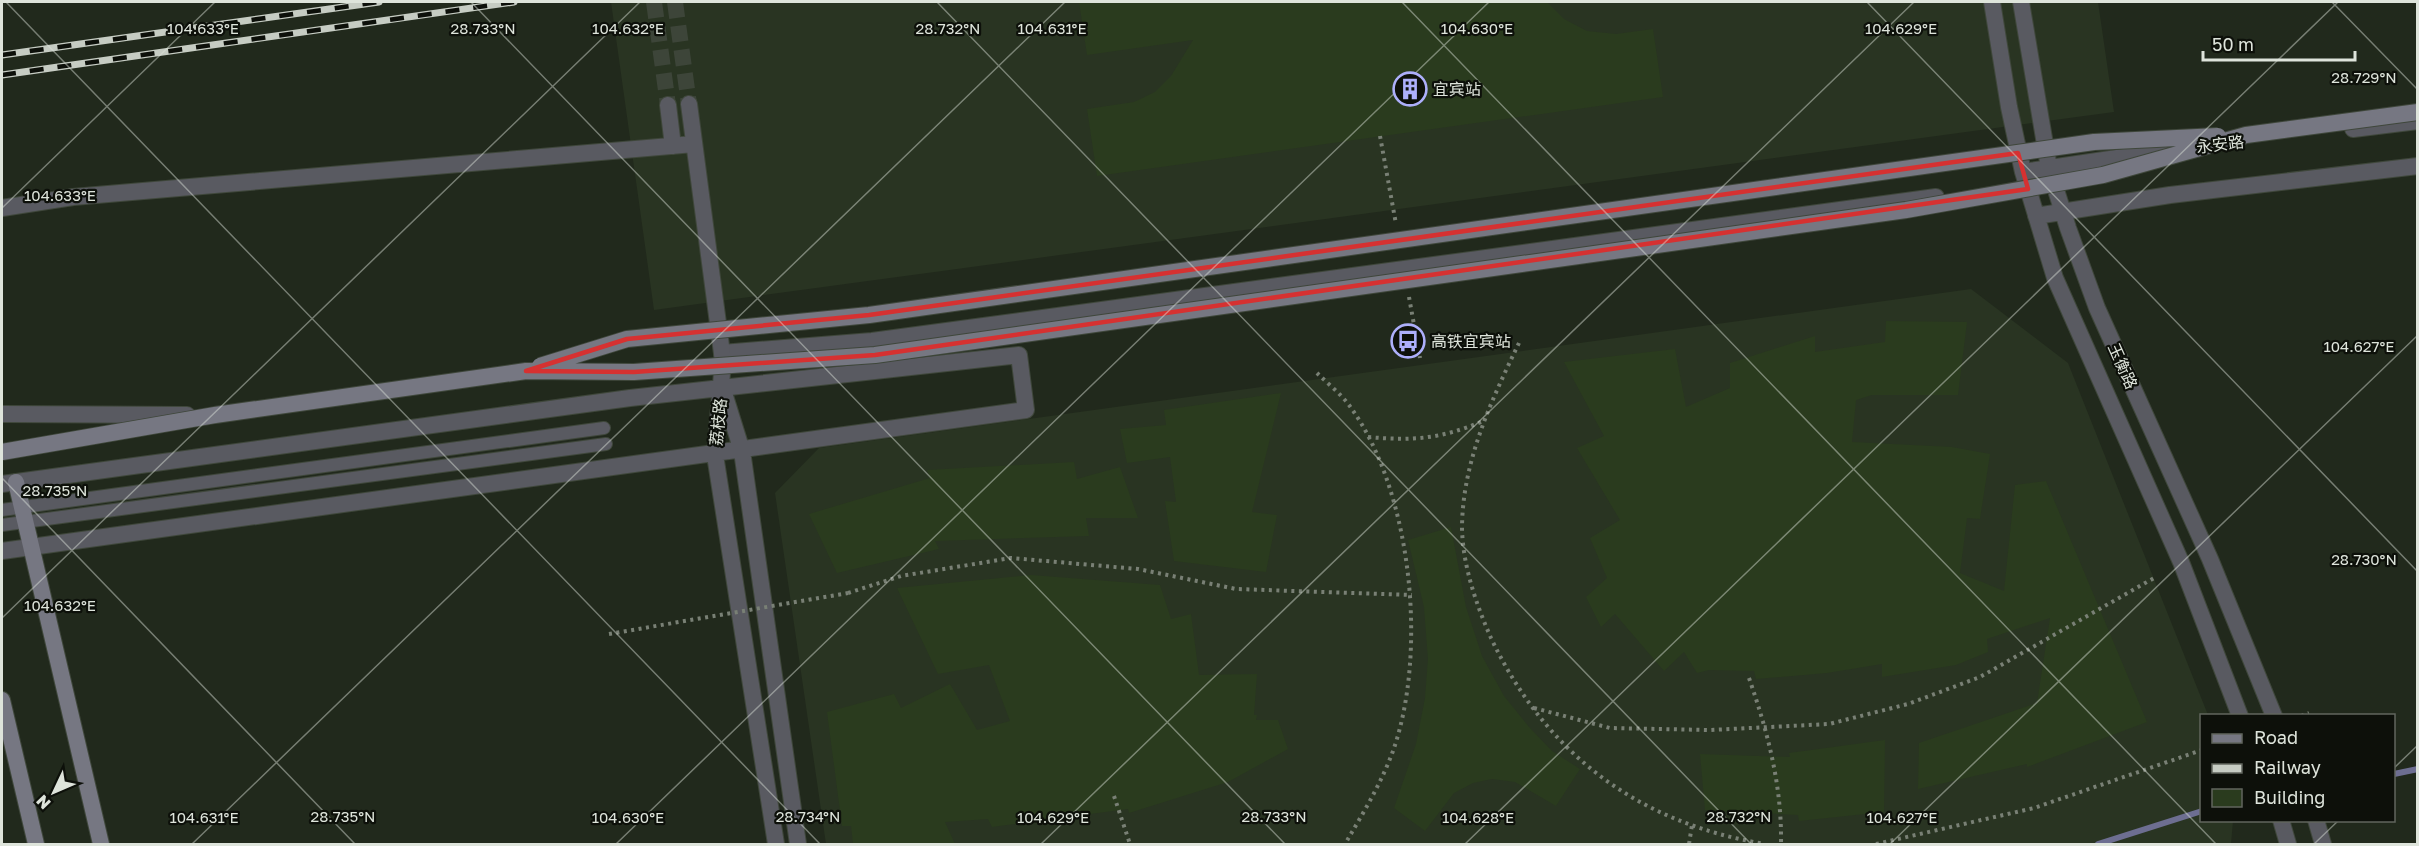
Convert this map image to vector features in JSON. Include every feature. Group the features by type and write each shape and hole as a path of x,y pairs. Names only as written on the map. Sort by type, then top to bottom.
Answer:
{"main road":[{"path":"526,371 627,339 869,315 2094,142 2246,135 2418,112"},
{"path":"2,453 215,415 526,371 634,372 875,355 1967,201 2103,175 2246,135"},
{"path":"9,483 23,514 101,844"},
{"path":"2,700 36,844"}],"street":[{"name":"玉衡路","path":"1992,2 2009,107 2024,178 2069,315 2181,562 2239,714"},
{"name":"玉衡路","path":"2021,2 2049,168 2062,212 2097,308 2210,559 2273,714"},
{"path":"689,104 722,353 722,387"},
{"path":"668,105 673,146"},
{"name":"永安路","path":"722,353 872,341 2024,178 2049,168 2161,151 2418,121"},
{"path":"2,208 73,197 694,144"},
{"path":"2036,216 2170,195 2418,166"},
{"path":"2,551 715,455 1026,410 1019,355 722,387 9,483"},
{"name":"荔枝路","path":"722,387 742,451 798,844"},
{"name":"荔枝路","path":"722,387 715,455 776,844"},
{"path":"2,414 215,415"},
{"path":"2282,822 2288,844"},
{"path":"2317,822 2323,844"}],"lane":[{"path":"2,525 23,514 604,428"},
{"path":"2,510 23,514 606,444"}],"path":[{"path":"1519,343 1484,421 1467,485 1462,528 1467,571 1484,622 1509,675 1550,732 1602,778 1670,817 1738,840 1766,844"},
{"path":"1317,373 1348,405 1375,449 1397,515 1412,595 1408,686 1393,751 1345,844"},
{"path":"1368,437 1404,440 1451,435 1484,421"},
{"path":"609,634 848,593 901,576 1011,558 1138,569 1236,589 1412,595"},
{"path":"1533,708 1610,728 1710,730 1829,724 1908,704 1980,677 2154,578"},
{"path":"1749,678 1769,742 1781,807 1781,844"},
{"path":"1876,844 2034,808 2200,751"},
{"path":"1114,796 1130,844"},
{"path":"1689,844 1692,825"}],"highlighted area":[{"path":"2018,153 2028,189 875,355 634,372 526,371 627,339 869,315"}],"shaded area":[{"path":"611,2 2098,2 2114,112 654,310"},
{"path":"1971,289 2068,363 2208,714 2200,714 2200,822 2233,822 2231,844 826,844 775,493 819,448"}],"building":[{"name":"宜宾站","path":"1079,2 1547,2 1564,19 1587,31 1616,34 1653,29 1663,97 1097,176 1087,109 1134,102 1155,92 1171,76 1193,40 1087,55"},
{"path":"1886,321 1967,322 1958,395 1872,395 1856,400 1852,442 1952,447 1990,454 1980,519 1967,518 1960,573 2004,591 2015,485 2046,481 2147,722 2027,767 2027,764 1918,789 1919,743 2037,703 2050,618 1987,639 1988,652 1956,665 1882,677 1882,664 1827,673 1756,679 1754,671 1709,670 1697,673 1684,652 1664,671 1615,614 1601,627 1586,597 1607,578 1590,538 1620,520 1577,448 1604,436 1564,362 1675,349 1686,407 1730,388 1730,363 1815,336 1815,352 1885,342"},
{"path":"1281,393 1252,512 1277,515 1266,572 1174,561 1165,501 1176,502 1170,457 1127,463 1120,429 1166,425 1164,410"},
{"path":"1074,462 1077,479 1120,467 1138,518 1086,518 1089,536 935,541 939,549 837,573 809,514 930,478 927,470"},
{"path":"1451,527 1466,607 1482,656 1504,696 1529,727 1552,751 1580,769 1556,806 1515,782 1492,779 1473,783 1454,793 1425,831 1394,808 1416,744 1425,698 1428,659 1424,607 1408,540"},
{"path":"1031,575 1160,585 1171,619 1191,614 1199,675 1257,674 1254,715 1257,715 1256,720 1278,720 1288,749 1228,782 1129,813 1128,809 992,827 988,819 945,822 955,844 853,844 851,826 842,826 827,712 894,694 901,708 950,684 977,730 1010,721 989,665 938,674 897,588"},
{"path":"1885,740 1884,812 1799,821 1798,815 1705,810 1700,754 1790,757 1789,753"}],"waterway":[{"path":"2395,774 2418,769"},
{"path":"2098,844 2200,812"}],"tunnel":[{"path":"654,2 668,105"},
{"path":"675,2 689,104"}],"railway":[{"path":"2,55 379,2"},
{"path":"2,75 514,2"}],"place":[{"name":"宜宾站","path":"1410,89"},
{"name":"高铁宜宾站","path":"1408,341"}]}
